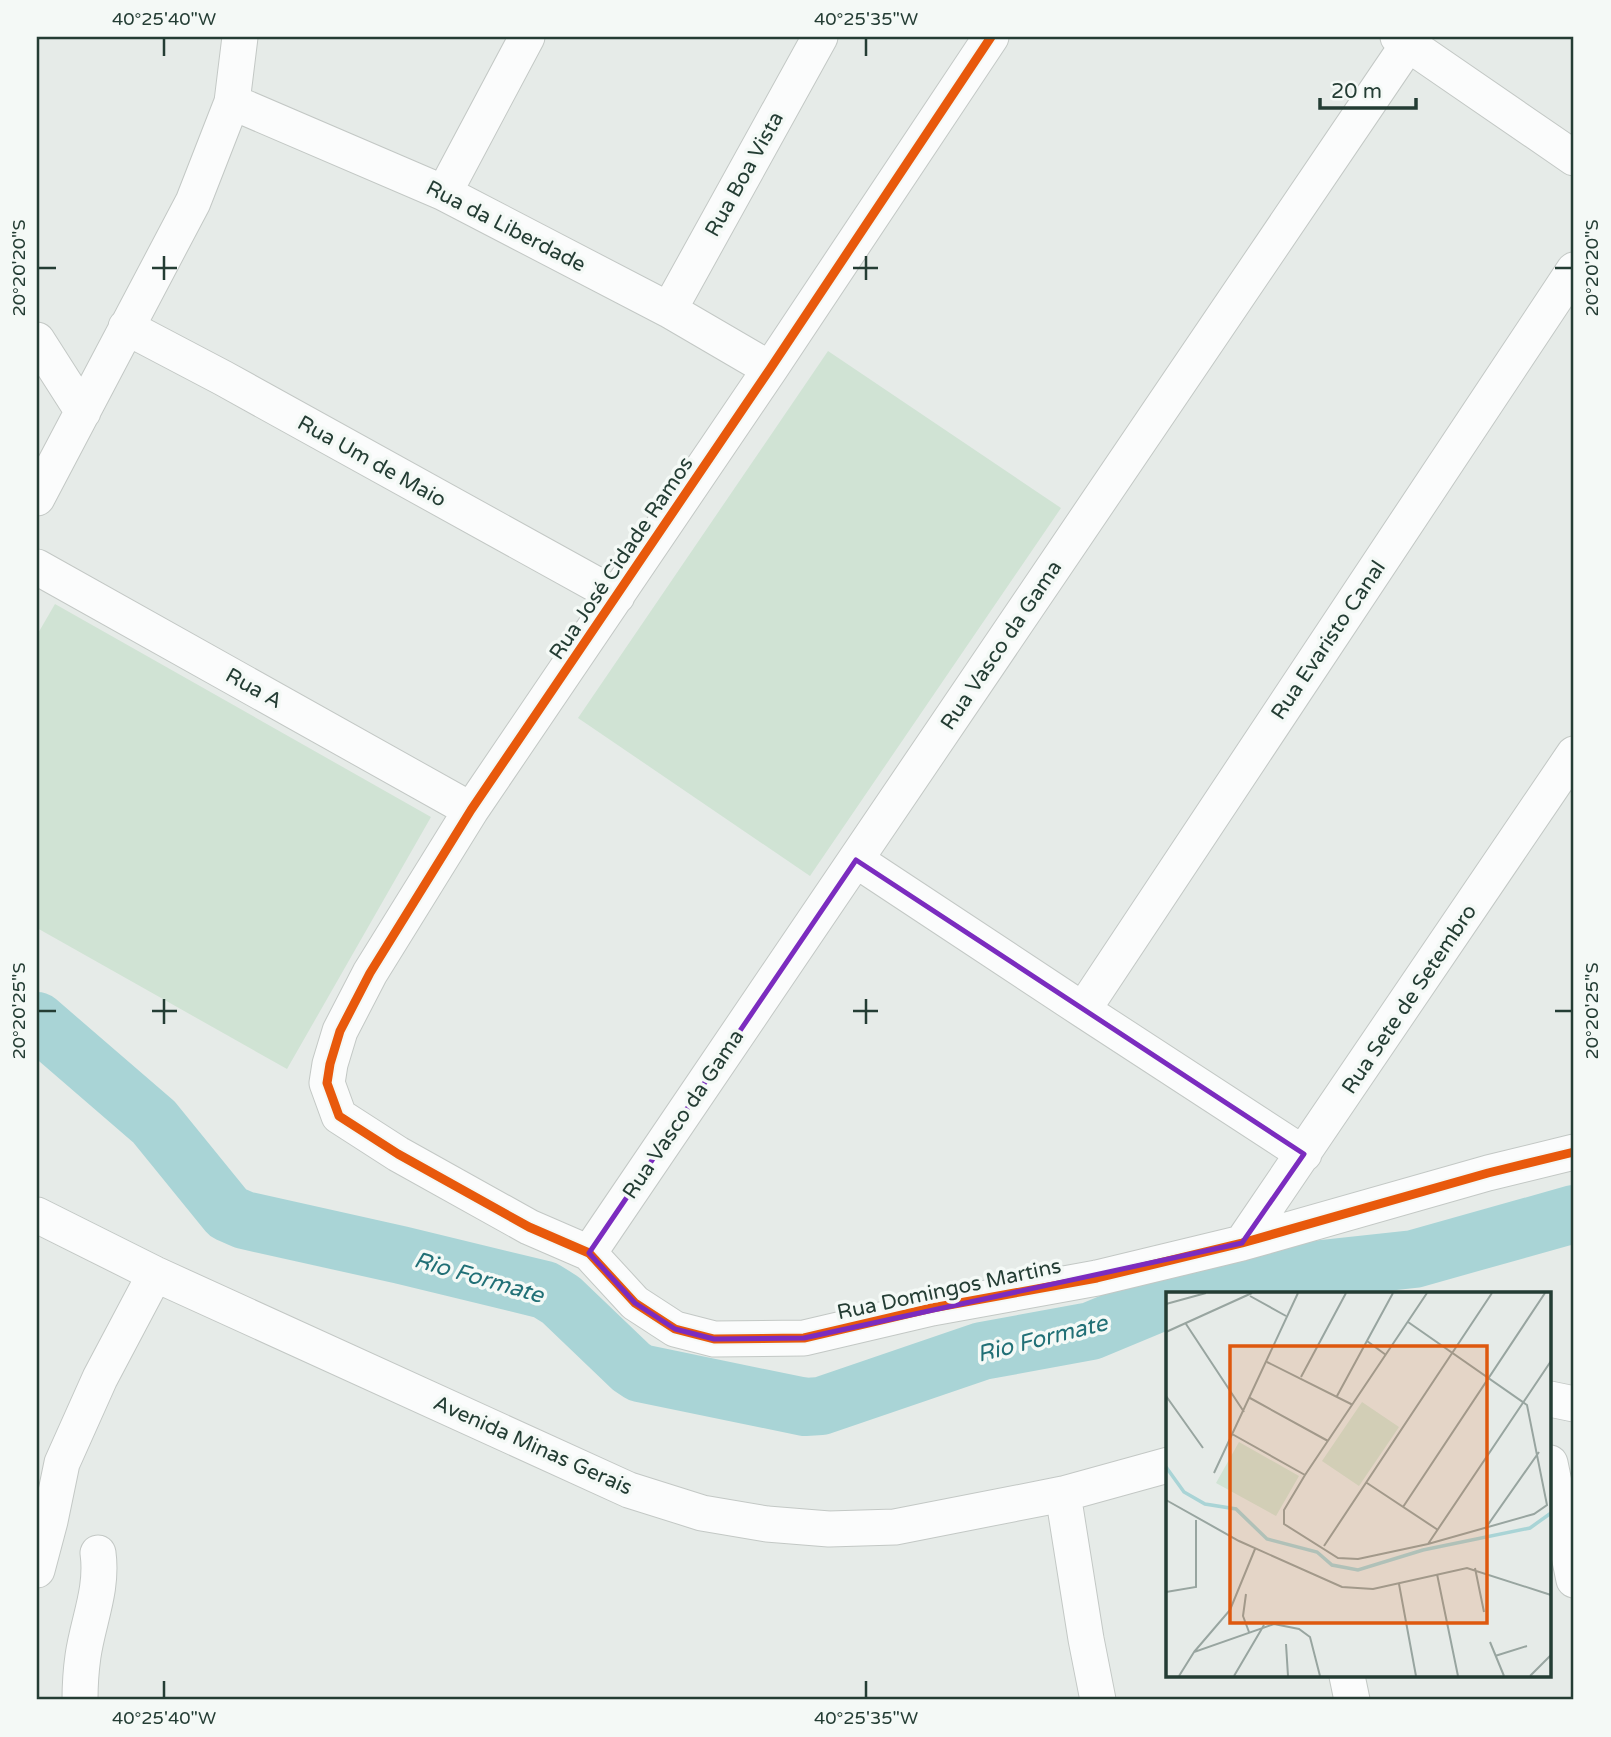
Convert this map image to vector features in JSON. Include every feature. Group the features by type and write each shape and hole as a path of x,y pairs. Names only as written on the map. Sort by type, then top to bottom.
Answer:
{"street":[{"path":"37,498 193,202 232,102 240,37"},
{"path":"444,192 527,37"},
{"name":"Rua Boa Vista","path":"669,310 820,37"},
{"path":"1406,39 1574,158"},
{"name":"Rua Vasco da Gama","path":"589,1253 1406,39"},
{"name":"Rua José Cidade Ramos","path":"339,1116 327,1083 330,1064 340,1031 370,973 471,810 770,369 976,42"},
{"name":"Rua da Liberdade","path":"232,102 444,192 669,310 770,369"},
{"name":"Rua Evaristo Canal","path":"1083,1010 1574,270"},
{"name":"Rua Um de Maio","path":"126,327 617,596"},
{"path":"37,340 83,411"},
{"name":"Rua A","path":"37,567 471,810"},
{"name":"Rua Sete de Setembro","path":"1242,1243 1574,754"},
{"path":"856,860 1304,1154"},
{"name":"Rua Domingos Martins","path":"339,1116 398,1154 529,1227 589,1253 635,1303 675,1329 714,1339 804,1338 932,1308 1097,1278 1242,1243 1488,1173 1574,1152"},
{"name":"Avenida Minas Gerais","path":"37,1216 155,1274 629,1490 702,1513 766,1524 829,1529 895,1527 1063,1494 1166,1466"},
{"path":"37,1570 62,1463 100,1378 155,1274"},
{"path":"1552,1399 1574,1404"},
{"path":"1552,1473 1574,1580"},
{"path":"1063,1494 1098,1700"},
{"path":"80,1700 83,1656 93,1616 100,1568 98,1553"},
{"path":"1347,1678 1352,1700"}],"highlighted area":[{"path":"856,860 1304,1154 1242,1243 804,1338 714,1339 675,1329 635,1303 589,1253"}],"green space":[{"path":"828,351 1061,508 810,876 578,718"},
{"path":"55,604 431,817 287,1069 37,928 37,635"}],"waterway":[{"name":"Rio Formate","path":"37,1021 154,1122 228,1213 244,1220 545,1290 561,1300 640,1373 805,1407 821,1406 982,1351 1091,1331 1166,1300"},
{"name":"Rio Formate","path":"1185,1292 1212,1281 1414,1259 1574,1214"}],"cycle path":[{"path":"991,37 471,810 370,973 340,1031 330,1064 327,1083 339,1116 398,1154 529,1227 589,1253 635,1303 675,1329 714,1339 804,1338 932,1308 1097,1278 1242,1243 1488,1173 1574,1152"}]}
